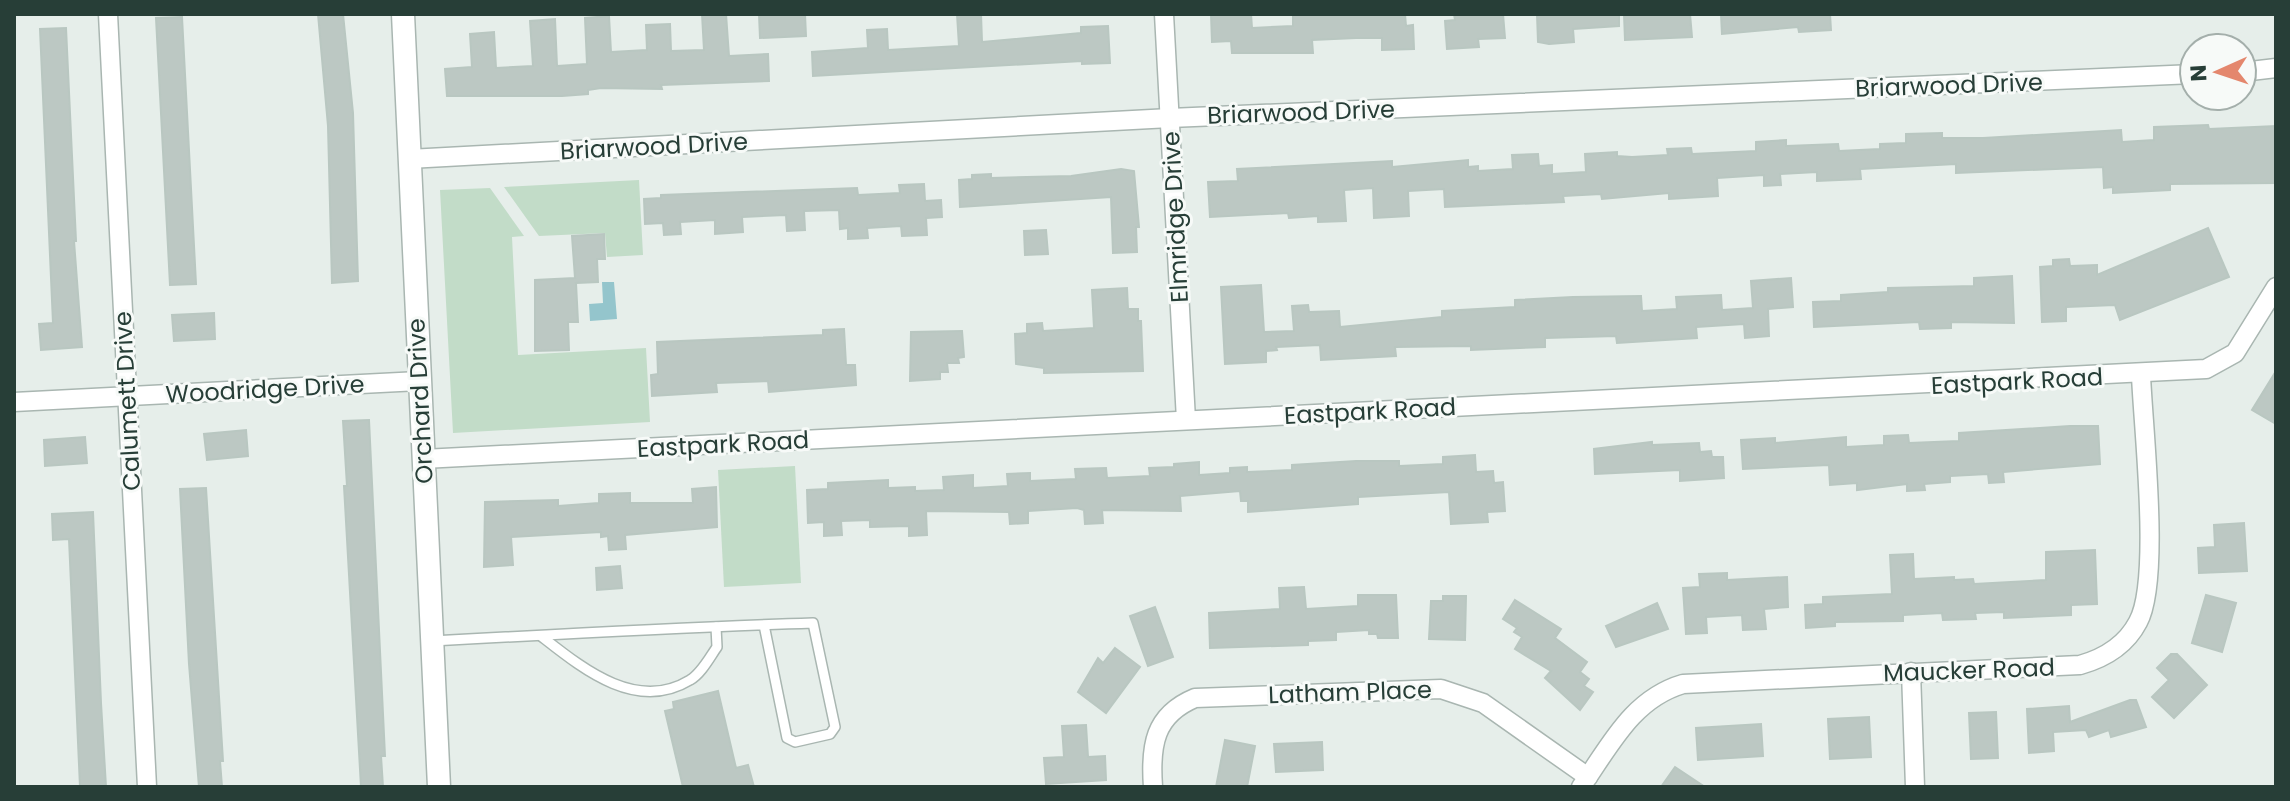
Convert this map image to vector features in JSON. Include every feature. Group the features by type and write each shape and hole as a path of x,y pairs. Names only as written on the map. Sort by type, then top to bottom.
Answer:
{"street":[{"name":"Calumett Drive","path":"108,14 147,787"},
{"name":"Orchard Drive","path":"403,14 439,787"},
{"name":"Elmridge Drive","path":"1164,14 1186,420"},
{"name":"Briarwood Drive","path":"409,159 1170,118 2178,75"},
{"name":"Eastpark Road","path":"423,459 2141,375 2206,369 2221,363 2246,338 2276,287"},
{"name":"Maucker Road","path":"1585,782 1635,710 1665,689 1683,684 2080,665 2108,654 2131,633 2147,602 2150,582 2141,375"},
{"name":"Woodridge Drive","path":"14,402 419,381"},
{"path":"1911,672 1915,787"},
{"name":"Latham Place","path":"1153,787 1151,757 1155,738 1177,705 1195,698 1420,687 1462,693 1483,703 1585,782"}],"lane":[{"path":"432,641 716,627 764,625 813,623 835,727 830,734 795,742 787,738 764,625"},
{"path":"541,636 603,680 630,691 669,688 692,679 717,647 716,627"}],"green space":[{"path":"639,180 643,255 607,257 605,233 539,236 504,187"},
{"path":"490,188 524,236 512,237 518,355 646,348 650,422 453,433 440,190"},
{"path":"795,466 801,583 724,587 718,470"}],"water":[{"path":"602,282 614,282 617,319 590,321 589,304 603,303"}],"building":[{"path":"318,14 343,14 353,113 358,281 332,283 328,126"},
{"path":"702,14 726,14 729,56 768,54 769,81 661,85 662,89 601,88 588,90 588,94 562,96 447,96 445,69 472,67 470,34 494,32 496,68 533,66 530,21 555,19 557,66 587,64 585,18 609,16 611,52 647,50 646,25 670,24 671,51 704,50"},
{"path":"759,14 805,14 806,36 760,38"},
{"path":"957,14 981,14 982,42 1081,33 1081,27 1108,26 1110,63 1082,64 1082,61 813,76 812,52 868,48 867,30 887,29 888,50 959,46"},
{"path":"1211,14 1251,14 1252,28 1293,26 1293,14 1405,14 1406,26 1413,25 1414,49 1382,50 1382,38 1356,38 1312,40 1313,53 1232,53 1231,41 1212,42"},
{"path":"1454,14 1503,14 1505,38 1478,39 1479,47 1447,49 1445,21 1455,20"},
{"path":"1537,14 1619,14 1619,26 1573,29 1574,42 1549,44 1538,42"},
{"path":"1624,14 1690,14 1692,37 1625,40"},
{"path":"1721,14 1830,14 1831,30 1799,32 1798,27 1722,34"},
{"path":"182,17 196,284 170,285 156,18"},
{"path":"66,28 74,241 82,347 41,350 39,324 53,323 40,29"},
{"path":"2208,125 2209,129 2276,126 2276,183 2170,184 2170,190 2113,193 2113,187 2104,188 2103,167 1956,173 1956,164 1860,169 1861,179 1817,181 1817,172 1780,174 1781,185 1764,186 1764,175 1717,178 1718,196 1669,199 1669,193 1602,199 1601,194 1563,196 1564,202 1445,207 1444,189 1408,191 1409,216 1374,218 1373,188 1344,190 1346,221 1318,222 1318,216 1289,218 1288,213 1210,217 1208,182 1238,181 1237,169 1392,161 1392,167 1468,160 1468,167 1478,166 1478,171 1513,169 1512,155 1538,154 1539,166 1552,165 1552,174 1586,172 1585,154 1617,152 1617,156 1632,157 1668,155 1667,149 1691,148 1692,154 1756,151 1756,142 1786,140 1786,146 1838,144 1839,151 1880,149 1880,144 1906,143 1906,134 1942,133 1942,138 1983,138 2121,130 2122,142 2154,140 2154,127"},
{"path":"1121,169 1134,171 1139,227 1136,227 1137,252 1113,253 1111,197 960,207 959,180 972,179 972,175 991,174 991,178 1071,176"},
{"path":"924,184 925,201 941,200 942,217 926,218 927,235 902,236 901,226 867,228 868,238 848,239 848,228 840,229 839,210 804,211 805,230 787,231 786,215 742,217 743,232 715,234 715,220 680,222 681,234 664,235 663,223 645,224 644,199 661,198 661,195 857,188 858,195 900,193 899,185"},
{"path":"2208,228 2229,277 2120,320 2115,305 2066,307 2066,321 2042,322 2040,267 2053,266 2053,260 2069,259 2070,266 2097,265 2097,275"},
{"path":"1046,230 1048,254 1025,255 1024,231"},
{"path":"604,234 605,259 597,259 598,282 576,283 578,322 568,322 569,350 535,351 535,280 575,278 572,236"},
{"path":"2012,276 2014,323 1951,322 1951,328 1920,329 1919,322 1814,327 1813,302 1841,301 1841,295 1888,292 1888,288 1974,286 1974,278"},
{"path":"1791,278 1793,307 1768,309 1769,336 1745,338 1744,324 1696,327 1697,338 1617,343 1616,336 1545,338 1545,347 1471,350 1471,346 1395,347 1396,356 1321,360 1320,345 1276,347 1277,350 1266,351 1266,362 1225,364 1221,287 1261,285 1264,332 1294,331 1292,306 1308,305 1309,312 1339,311 1340,327 1442,317 1442,311 1515,307 1515,300 1573,297 1641,296 1642,311 1677,309 1676,297 1721,295 1722,310 1753,308 1751,281"},
{"path":"1127,288 1128,309 1138,309 1138,321 1141,321 1143,371 1044,373 1044,368 1016,364 1015,334 1027,333 1027,324 1042,323 1043,331 1094,328 1092,290"},
{"path":"214,313 215,339 174,341 172,315"},
{"path":"844,329 846,365 855,365 856,385 769,392 768,381 716,383 717,392 652,396 651,375 658,374 657,342 823,335 823,330"},
{"path":"962,331 964,357 958,358 959,363 947,363 948,372 940,372 940,379 910,381 911,332"},
{"path":"2276,371 2276,424 2252,410"},
{"path":"369,420 385,756 381,756 383,787 361,787 344,486 347,486 343,421"},
{"path":"2098,426 2100,464 2003,472 2004,482 1989,483 1988,474 1950,476 1950,482 1924,484 1925,490 1907,491 1907,484 1857,490 1857,483 1830,485 1829,465 1743,469 1741,440 1775,438 1775,443 1846,437 1846,447 1884,445 1884,436 1908,435 1909,443 1959,441 1959,433"},
{"path":"246,430 248,456 207,460 204,434"},
{"path":"85,437 87,463 45,466 44,440"},
{"path":"1652,442 1652,445 1699,443 1700,452 1711,451 1712,457 1723,457 1724,478 1680,481 1680,470 1595,474 1594,449"},
{"path":"1475,455 1476,472 1493,471 1494,483 1503,482 1505,511 1487,512 1488,522 1451,524 1449,492 1358,497 1358,504 1248,512 1248,501 1241,501 1240,491 1180,496 1181,511 1102,510 1103,523 1085,524 1084,510 1077,508 1028,511 1028,523 1010,524 1009,512 926,511 927,535 909,536 909,526 870,527 870,520 841,521 842,535 824,536 824,522 808,523 807,490 828,489 828,483 888,480 888,488 944,490 943,477 973,475 973,488 1008,486 1007,474 1030,473 1030,481 1076,479 1075,469 1106,468 1107,478 1150,476 1149,468 1199,462 1199,475 1230,473 1230,468 1247,467 1247,472 1292,470 1292,465 1356,461 1399,461 1399,466 1443,464 1443,457"},
{"path":"716,487 717,527 625,535 626,549 609,550 608,536 601,537 601,532 511,537 513,565 484,567 485,502 558,500 558,506 599,503 599,494 630,493 630,503 693,503 692,489"},
{"path":"206,488 222,787 199,787 189,664 180,489"},
{"path":"93,512 106,787 80,787 69,539 53,540 52,514"},
{"path":"2244,523 2247,571 2199,573 2198,548 2215,547 2214,525"},
{"path":"2095,550 2097,604 2071,605 2071,615 2004,618 2004,612 1975,613 1976,619 1943,620 1942,613 1903,615 1903,621 1835,622 1835,626 1806,628 1805,605 1823,604 1823,597 1892,594 1890,555 1913,554 1914,579 1954,577 1954,580 1973,579 1974,584 2046,580 2046,552"},
{"path":"620,566 622,588 597,590 596,568"},
{"path":"1727,573 1727,580 1787,577 1788,607 1764,609 1766,629 1743,630 1742,615 1706,617 1707,633 1686,634 1683,588 1700,587 1699,574"},
{"path":"1304,587 1306,609 1358,606 1358,595 1396,595 1398,638 1378,638 1377,634 1369,634 1369,630 1336,632 1336,640 1308,641 1308,645 1210,648 1209,613 1280,609 1279,588"},
{"path":"2206,595 2236,603 2222,652 2192,643"},
{"path":"1443,596 1466,596 1465,640 1429,639 1431,601 1443,601"},
{"path":"1515,600 1561,629 1555,638 1587,662 1580,672 1589,679 1584,686 1593,692 1580,710 1545,678 1551,671 1515,649 1522,637 1514,632 1517,628 1503,619"},
{"path":"1657,603 1668,629 1616,647 1606,626"},
{"path":"1155,607 1173,657 1148,666 1130,616"},
{"path":"1115,648 1140,667 1106,713 1078,692 1098,658 1103,663"},
{"path":"2171,654 2177,654 2207,685 2174,718 2152,697 2169,680 2157,668"},
{"path":"718,691 736,768 748,765 754,787 683,787 665,711 674,709 673,702"},
{"path":"2136,700 2146,727 2111,737 2109,730 2089,737 2086,730 2053,732 2054,751 2029,753 2027,709 2069,706 2070,722"},
{"path":"1996,712 1998,758 1971,759 1969,713"},
{"path":"1869,717 1871,757 1830,759 1828,719"},
{"path":"1761,724 1763,756 1698,760 1696,728"},
{"path":"1086,725 1088,757 1105,756 1106,780 1046,784 1044,758 1064,757 1062,726"},
{"path":"1225,740 1255,746 1247,787 1216,787"},
{"path":"1322,742 1323,770 1276,772 1274,744"},
{"path":"1675,767 1705,787 1661,787"}]}
